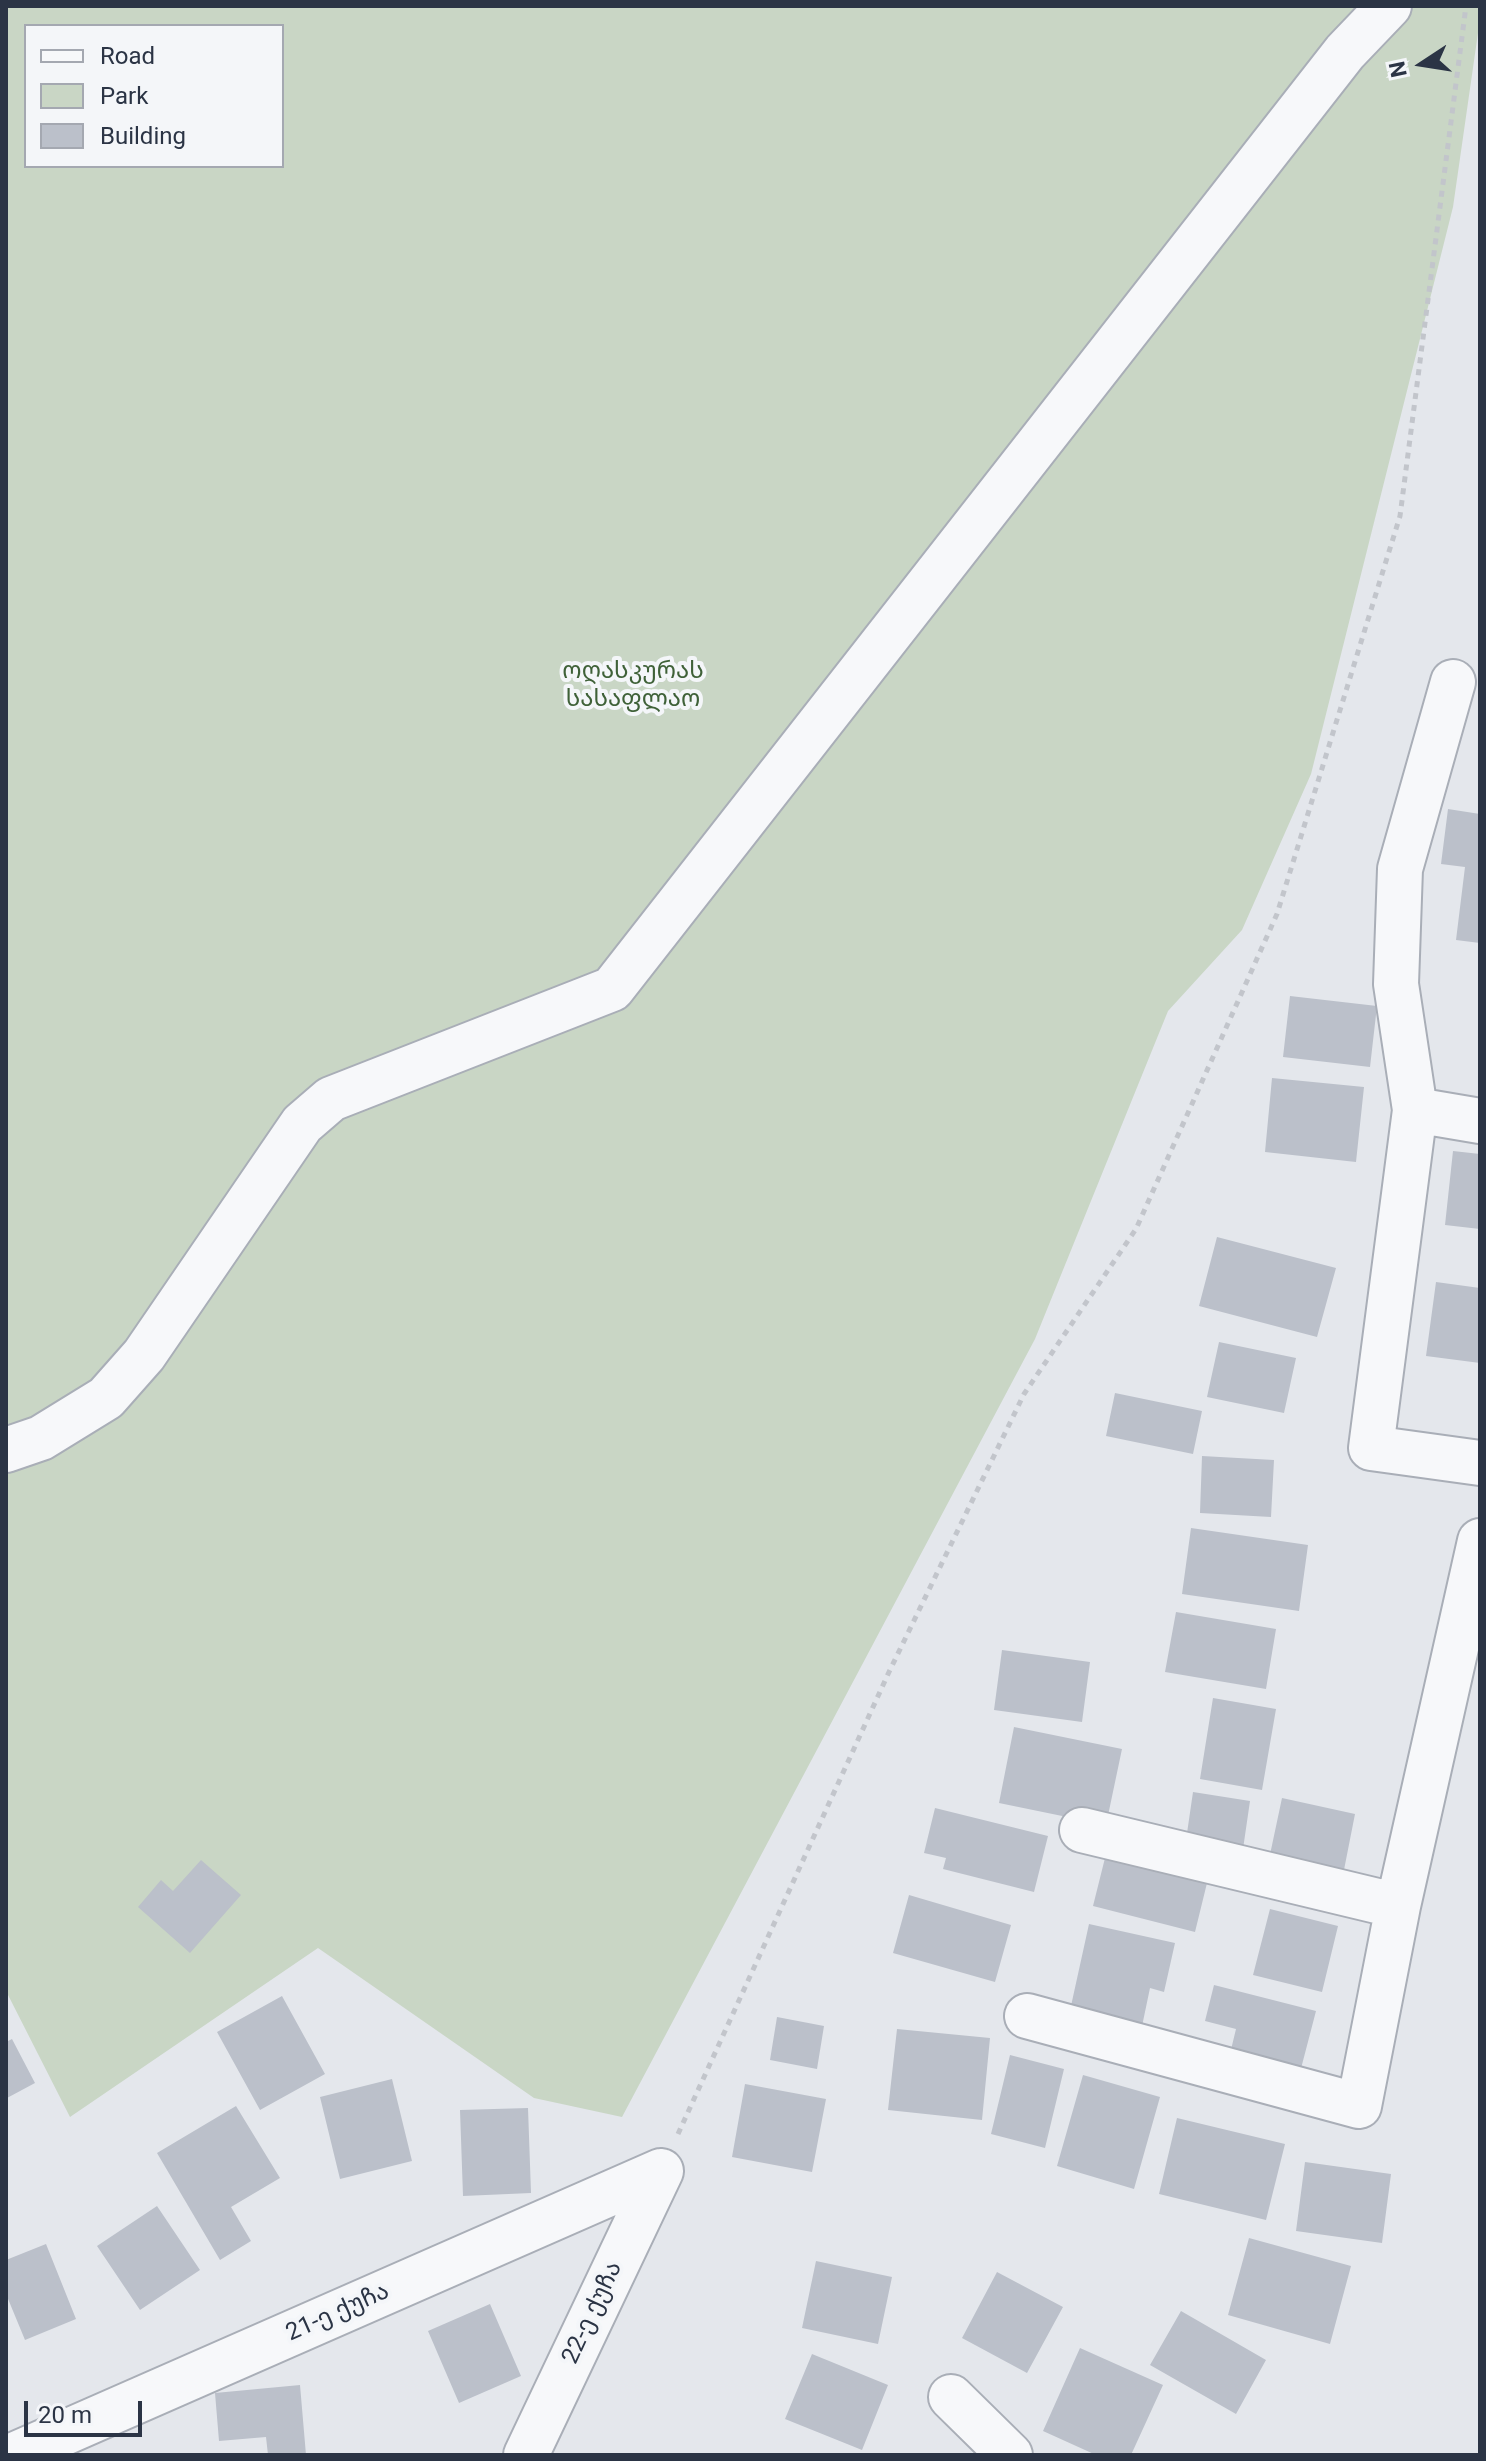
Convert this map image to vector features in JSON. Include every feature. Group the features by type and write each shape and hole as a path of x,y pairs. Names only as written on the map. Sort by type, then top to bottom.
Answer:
{"street":[{"path":"6,1450 41,1438 106,1398 144,1355 302,1124 331,1099 612,989 1345,52 1389,6"},
{"path":"1453,682 1400,869 1396,984 1415,1110 1371,1448 1480,1463"},
{"path":"1415,1110 1480,1121"},
{"path":"1027,2016 1359,2106 1398,1906 1480,1541"},
{"path":"1082,1830 1398,1906"},
{"name":"21-ე ქუჩა","path":"14,2455 661,2171"},
{"name":"22-ე ქუჩა","path":"526,2455 661,2171"},
{"path":"951,2397 1010,2455"}],"path":[{"path":"661,2171 889,1672 1017,1408 1136,1229 1277,914 1400,516 1466,6"}],"green space":[{"name":"ოღასკურას სასაფლაო","path":"6,6 1480,6 1453,207 1311,774 1242,930 1168,1011 1035,1339 622,2117 534,2098 318,1948 70,2117 6,1991"}],"building":[{"path":"1448,809 1480,814 1480,943 1456,940 1465,867 1441,864"},
{"path":"1290,996 1377,1006 1370,1067 1283,1057"},
{"path":"1272,1078 1364,1087 1356,1162 1265,1152"},
{"path":"1453,1151 1480,1154 1480,1229 1445,1225"},
{"path":"1217,1237 1336,1268 1317,1337 1199,1306"},
{"path":"1436,1282 1480,1288 1480,1363 1426,1356"},
{"path":"1219,1342 1296,1358 1284,1413 1207,1397"},
{"path":"1115,1393 1202,1411 1193,1454 1106,1436"},
{"path":"1202,1456 1274,1460 1271,1517 1200,1513"},
{"path":"1191,1528 1308,1545 1299,1611 1182,1594"},
{"path":"1176,1612 1276,1629 1266,1689 1165,1672"},
{"path":"1002,1650 1090,1662 1082,1722 994,1710"},
{"path":"1213,1698 1276,1709 1262,1790 1200,1779"},
{"path":"1014,1727 1122,1749 1106,1825 999,1803"},
{"path":"1193,1792 1250,1801 1243,1849 1186,1840"},
{"path":"1282,1798 1355,1814 1342,1880 1268,1864"},
{"path":"935,1808 1048,1836 1034,1892 943,1869 946,1858 924,1853"},
{"path":"1105,1858 1207,1883 1195,1932 1093,1906"},
{"path":"201,1860 241,1895 190,1953 138,1907 161,1880 173,1891"},
{"path":"909,1895 1011,1925 995,1982 893,1953"},
{"path":"1270,1909 1338,1926 1322,1992 1253,1975"},
{"path":"1089,1924 1175,1943 1164,1992 1150,1988 1141,2031 1069,2015"},
{"path":"1214,1985 1316,2011 1298,2080 1228,2062 1236,2029 1205,2021"},
{"path":"282,1996 325,2074 260,2110 217,2032"},
{"path":"777,2017 824,2026 817,2069 770,2060"},
{"path":"897,2029 990,2038 982,2120 888,2110"},
{"path":"12,2039 35,2083 7,2098 6,2042"},
{"path":"1010,2055 1064,2069 1045,2148 991,2134"},
{"path":"1083,2075 1160,2097 1134,2189 1057,2166"},
{"path":"392,2079 412,2161 340,2179 320,2097"},
{"path":"745,2084 826,2099 812,2172 732,2157"},
{"path":"236,2106 280,2178 231,2207 251,2241 220,2260 157,2153"},
{"path":"528,2108 531,2193 463,2196 460,2110"},
{"path":"1177,2118 1285,2144 1266,2220 1159,2194"},
{"path":"1305,2162 1391,2174 1382,2243 1296,2231"},
{"path":"157,2206 200,2270 140,2310 97,2246"},
{"path":"1249,2238 1351,2266 1330,2344 1228,2315"},
{"path":"46,2244 76,2319 25,2340 6,2294 6,2260"},
{"path":"816,2261 892,2277 878,2344 802,2328"},
{"path":"997,2272 1063,2307 1027,2373 962,2338"},
{"path":"490,2304 521,2376 459,2403 428,2331"},
{"path":"1181,2311 1266,2360 1236,2414 1150,2365"},
{"path":"1080,2348 1163,2385 1131,2455 1096,2455 1043,2431"},
{"path":"812,2354 888,2385 862,2450 785,2419"},
{"path":"300,2385 306,2455 268,2455 266,2437 219,2441 215,2393"}]}
